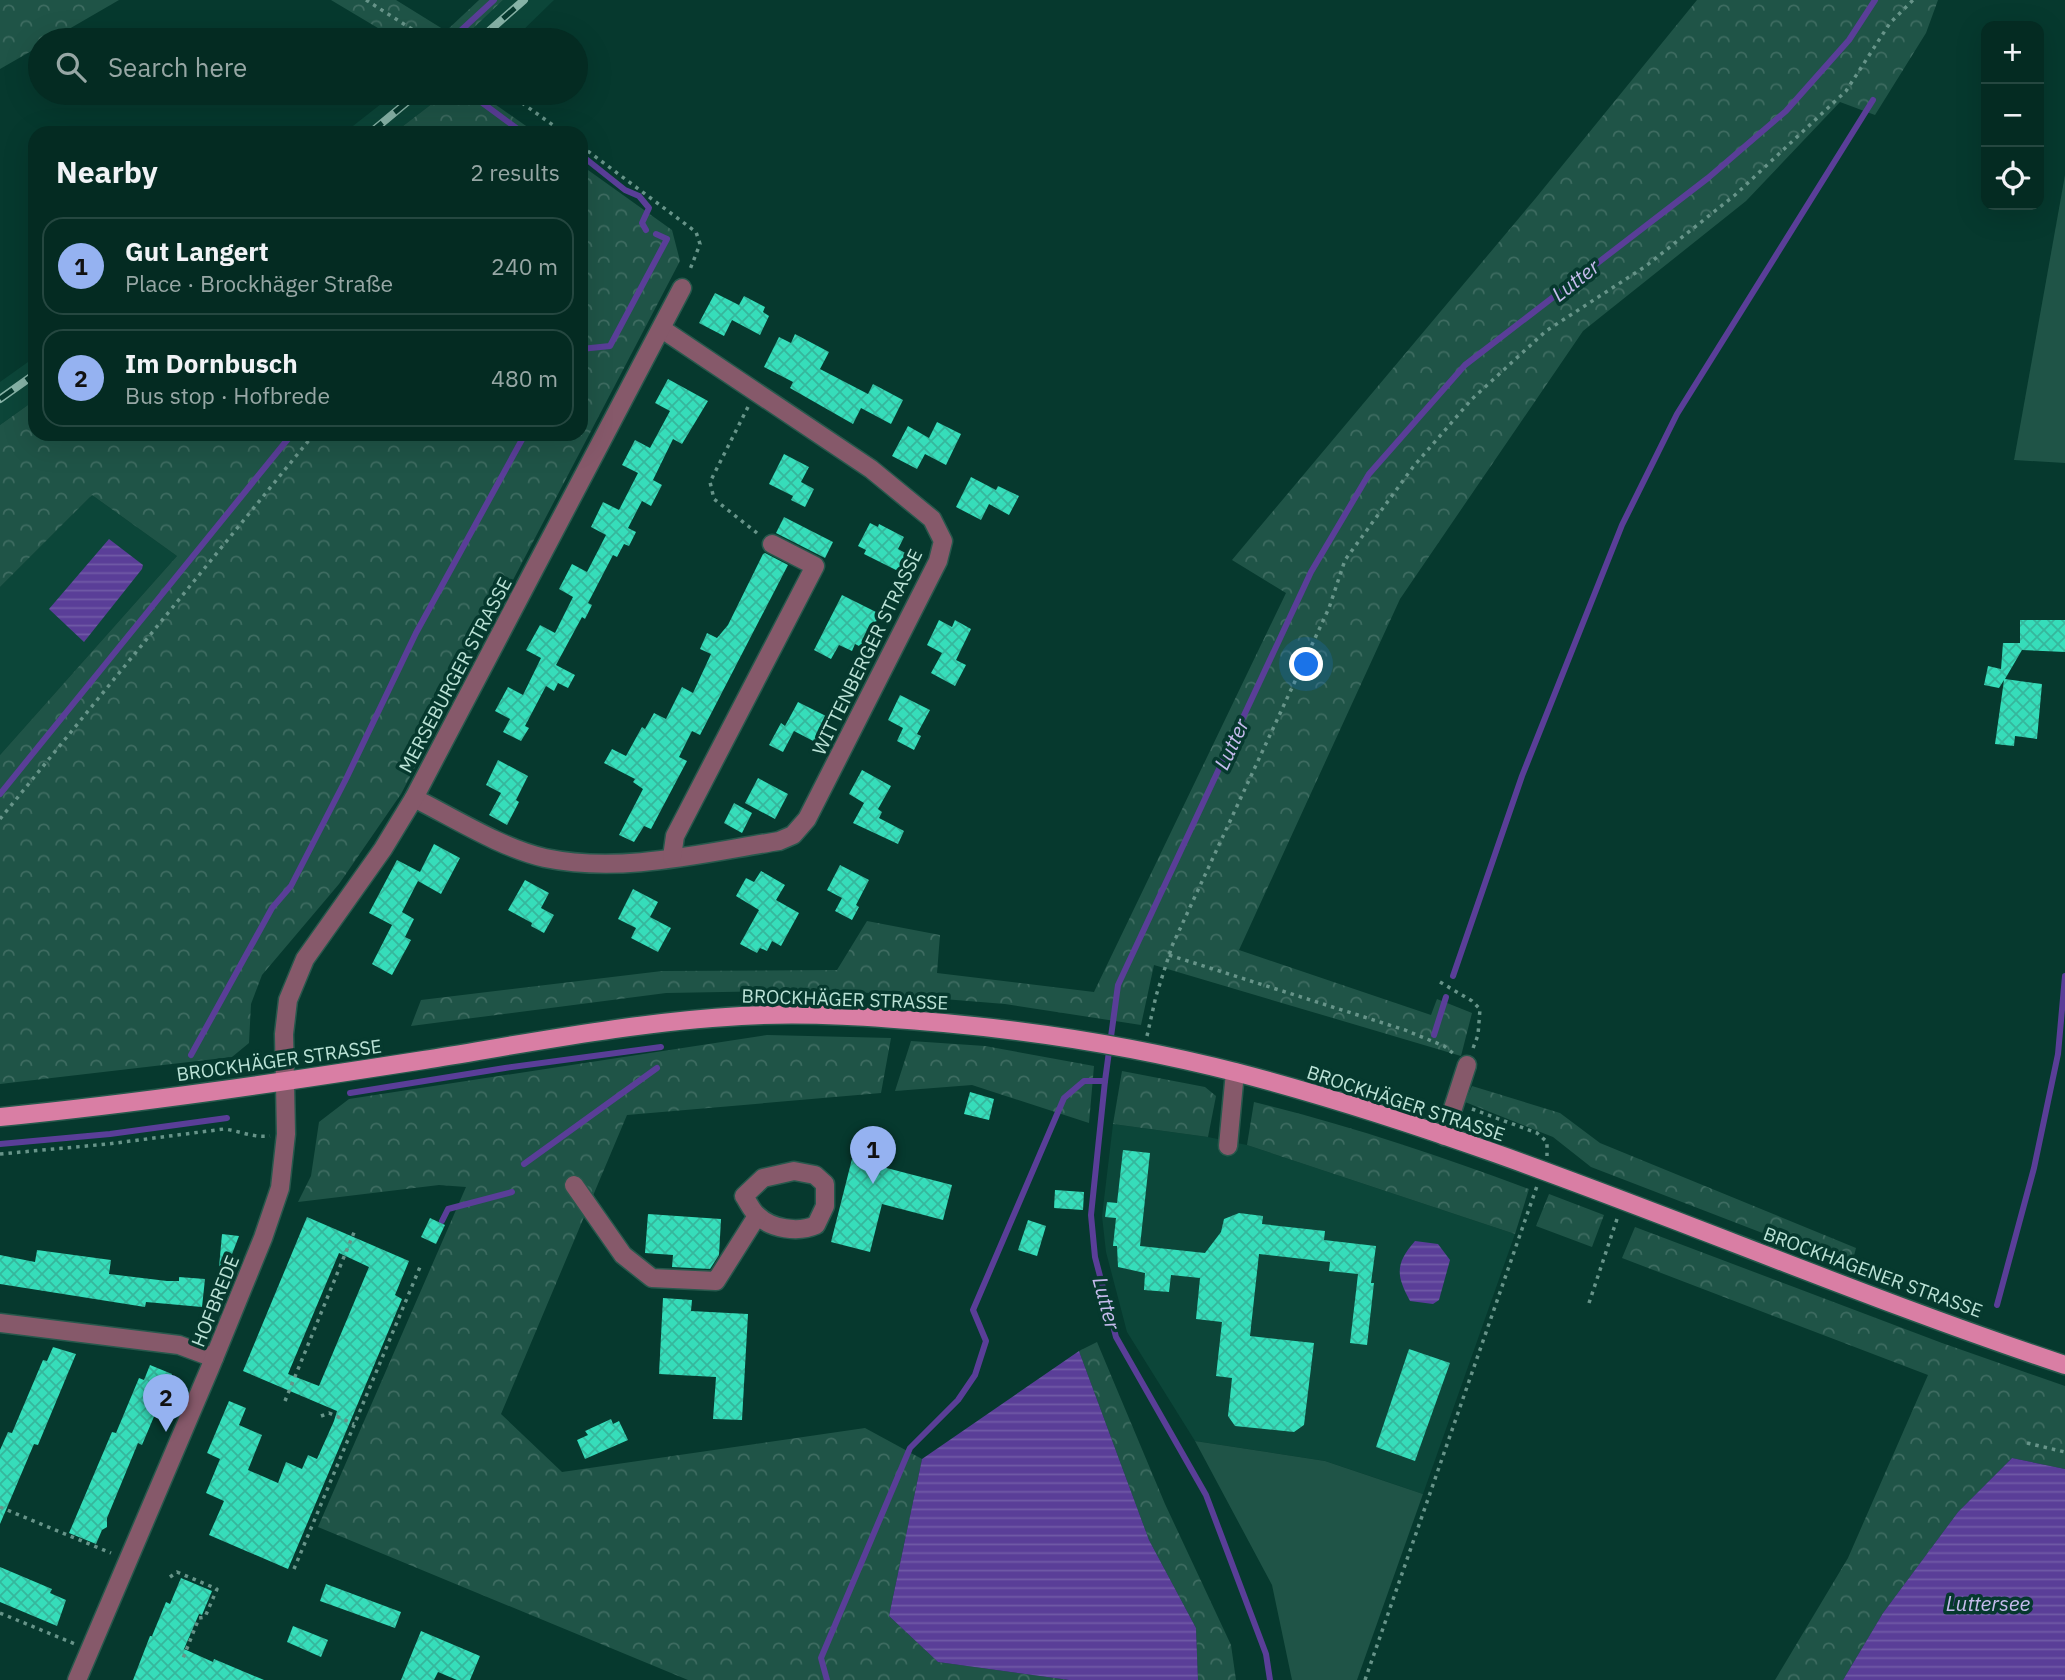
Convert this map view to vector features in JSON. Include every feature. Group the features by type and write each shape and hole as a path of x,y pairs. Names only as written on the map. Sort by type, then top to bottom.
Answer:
{"main road":[{"name":"BROCKHÄGER STRASSE","path":"0,1117 285,1082 611,1029 742,1016 905,1019 1063,1037 1235,1072 1444,1136 1668,1217"},
{"name":"BROCKHAGENER STRASSE","path":"1668,1217 2065,1365"}],"street":[{"name":"MERSEBURGER STRASSE","path":"285,1082 284,1034 288,1000 305,959 383,849 414,798 682,288"},
{"name":"WITTENBERGER STRASSE","path":"414,798 508,845 543,857 584,863 633,863 779,841 793,835 807,819 938,561 943,541 932,519 871,469 662,329"},
{"path":"672,857 675,835 815,566 772,544"},
{"path":"1444,1136 1467,1065"},
{"path":"1228,1146 1235,1072"},
{"name":"HOFBREDE","path":"77,1680 263,1238 280,1188 286,1135 285,1082"},
{"path":"794,1171 815,1175 825,1184 825,1206 816,1225 804,1230 783,1228 757,1216 744,1196 763,1178 794,1171"},
{"path":"574,1185 623,1255 652,1278 716,1280 757,1216"},
{"path":"0,1323 179,1345 214,1357"}],"path":[{"path":"366,0 410,28"},
{"path":"1143,1052 1169,955 1328,608 1345,560 1413,467 1472,399 1546,331 1646,266 1745,186 1846,91 1890,23 1913,0"},
{"path":"525,105 554,126"},
{"path":"588,151 696,232 700,244 696,257"},
{"path":"755,393 710,482 713,499 772,544"},
{"path":"0,819 308,441"},
{"path":"1169,955 1405,1030 1444,1046 1467,1065 1478,1035 1480,1009 1440,982"},
{"path":"1365,1680 1549,1151 1547,1142 1537,1133 1455,1102"},
{"path":"0,1154 224,1129 256,1137 286,1135"},
{"path":"1589,1303 1623,1201"},
{"path":"285,1401 355,1230"},
{"path":"294,1569 420,1267"},
{"path":"321,1416 329,1413 354,1424"},
{"path":"2027,1443 2065,1452"},
{"path":"0,1507 129,1560"},
{"path":"170,1577 177,1572 217,1589 205,1616 199,1618 182,1661"},
{"path":"0,1613 90,1651"}],"shaded area":[{"path":"503,0 554,0 525,28 474,28"},
{"path":"380,105 430,105 403,126 353,126"},
{"path":"28,362 28,405 0,425 0,382"},
{"path":"92,495 177,556 0,755 0,587"},
{"path":"1113,1124 1247,1145 1515,1234 1423,1494 1325,1461 1195,1441 1127,1332 1106,1252 1102,1216"}],"green space":[{"path":"0,0 119,0 71,28 28,28 28,53 0,69"},
{"path":"331,0 396,0 441,28 378,28"},
{"path":"479,0 503,0 474,28 449,28"},
{"path":"1697,0 1938,0 1926,33 1875,115 1840,102 1746,201 1583,331 1400,599 1239,950 1431,1015 1437,999 1472,1013 1461,1056 1154,965 1141,1025 1005,1004 833,990 666,993 411,1026 421,1000 662,971 837,970 867,921 940,935 937,973 1094,992 1286,593 1232,560 1535,199"},
{"path":"430,105 496,105 526,126 403,126"},
{"path":"588,170 672,230 680,261 588,437"},
{"path":"2065,175 2065,463 2014,460"},
{"path":"28,405 28,441 586,441 401,794 339,884 262,975 251,1004 249,1043 232,1057 0,1084 0,755 177,556 92,495 0,587 0,425"},
{"path":"767,1035 891,1038 881,1093 627,1115 501,1414 562,1472 865,1428 922,1459 889,1616 938,1662 1069,1680 688,1680 318,1527 466,1187 439,1185 298,1202 311,1176 319,1122 349,1099"},
{"path":"911,1041 985,1046 1094,1066 1089,1123 972,1085 895,1091"},
{"path":"1122,1071 1205,1087 1216,1096 1208,1137 1113,1124"},
{"path":"1472,1086 1560,1113 1600,1143 1856,1248 1851,1267 1591,1167 1553,1137 1465,1102"},
{"path":"1254,1102 1393,1141 1529,1189 1515,1234 1247,1145"},
{"path":"1549,1194 1604,1215 1592,1247 1536,1226"},
{"path":"1635,1227 1942,1343 2065,1386 2065,1469 2012,1458 1958,1512 1883,1613 1843,1680 1775,1680 1848,1558 1928,1375 1622,1258"},
{"path":"1097,1342 1165,1504 1231,1645 1236,1680 1198,1680 1196,1628 1149,1540 1079,1351"},
{"path":"1195,1441 1325,1461 1423,1494 1357,1680 1292,1680 1272,1585"}],"water":[{"path":"109,539 143,565 84,642 49,609"},
{"path":"1415,1241 1438,1244 1450,1260 1439,1300 1433,1304 1410,1301 1400,1277 1401,1263"},
{"path":"1079,1351 1149,1540 1196,1628 1198,1680 1069,1680 938,1662 889,1616 922,1459"},
{"name":"Luttersee","path":"2012,1458 2065,1469 2065,1680 1843,1680 1883,1613 1958,1512"}],"building":[{"path":"715,293 739,305 744,296 765,307 763,312 769,316 760,335 732,320 724,336 699,323"},
{"path":"795,334 829,352 820,369 868,394 873,384 903,400 891,424 861,408 853,424 790,388 793,382 764,367 779,337 791,343"},
{"path":"668,379 708,401 682,444 673,439 653,480 662,485 651,506 642,501 628,528 636,532 629,546 624,544 617,557 613,555 588,603 592,605 585,619 582,617 556,665 575,675 568,688 558,683 554,691 546,686 525,726 529,728 521,741 503,732 510,719 495,711 508,687 523,695 541,658 526,650 540,625 555,633 573,597 559,589 572,564 587,572 606,535 591,527 603,502 619,510 638,473 622,465 635,440 650,448 670,411 655,403"},
{"path":"937,422 961,434 946,465 925,454 917,469 892,456 908,426 929,438"},
{"path":"784,454 809,467 801,482 814,489 805,507 791,500 793,496 769,484"},
{"path":"971,477 996,490 998,486 1019,496 1009,515 989,504 981,520 956,507"},
{"path":"784,517 833,542 825,558 776,533"},
{"path":"870,523 878,527 879,524 904,537 898,549 911,556 902,573 864,554 866,550 858,546"},
{"path":"765,553 788,565 700,735 692,731 679,757 687,761 651,829 644,826 634,842 619,835 643,789 633,782 635,779 604,763 612,749 626,756 642,727 645,729 654,713 666,719 682,687 693,693 711,654 700,649 707,633 717,638 728,625"},
{"path":"842,595 880,614 863,648 855,644 852,651 839,645 831,659 814,650"},
{"path":"939,620 952,627 955,620 971,629 956,660 966,665 955,686 931,673 942,653 927,645"},
{"path":"2020,620 2065,620 2065,652 2022,650 2005,679 2042,684 2037,739 2015,736 2014,746 1995,744 2004,680 1999,688 1984,685 1988,666 2001,669 2003,643 2020,643"},
{"path":"900,695 930,710 917,734 921,736 914,750 897,741 903,728 888,720"},
{"path":"798,702 828,717 815,742 794,731 783,752 769,745 781,723 785,726"},
{"path":"498,760 528,776 507,825 489,815 501,793 486,785"},
{"path":"862,770 891,786 878,809 882,812 879,818 904,831 898,844 853,823 864,803 849,794"},
{"path":"758,778 788,794 775,819 745,803"},
{"path":"734,803 752,813 742,833 724,823"},
{"path":"434,844 460,858 441,894 418,881 402,912 414,919 405,937 411,940 392,975 372,964 392,925 369,913 397,860 420,872"},
{"path":"840,865 869,880 856,905 859,907 852,920 835,911 842,898 827,890"},
{"path":"761,871 785,885 776,900 799,913 781,946 772,941 767,951 760,948 757,953 740,944 759,910 736,896 746,878 754,882"},
{"path":"525,880 549,893 541,908 554,915 544,933 508,910"},
{"path":"633,889 658,902 650,917 671,928 658,952 631,938 636,928 618,919"},
{"path":"970,1092 994,1099 989,1120 964,1114"},
{"path":"1123,1150 1150,1153 1140,1246 1205,1253 1221,1232 1224,1219 1239,1213 1263,1216 1262,1224 1325,1231 1324,1240 1376,1246 1367,1345 1350,1343 1358,1274 1329,1271 1330,1262 1259,1254 1250,1336 1314,1343 1304,1425 1294,1432 1235,1426 1228,1416 1232,1378 1216,1376 1222,1322 1196,1319 1200,1278 1171,1275 1169,1292 1144,1290 1145,1273 1118,1267 1117,1246 1113,1246 1116,1218 1105,1217 1107,1202 1117,1203"},
{"path":"852,1159 952,1185 943,1220 882,1204 870,1252 831,1242"},
{"path":"1055,1190 1084,1192 1083,1210 1054,1208"},
{"path":"648,1214 721,1219 719,1255 710,1269 672,1267 673,1255 645,1253"},
{"path":"307,1217 409,1261 395,1295 402,1299 288,1569 209,1535 224,1501 206,1493 220,1459 207,1453 229,1401 246,1408 239,1425 262,1435 248,1470 278,1483 286,1462 302,1469 308,1455 317,1459 337,1411 243,1371","holes":["339,1253 369,1267 319,1386 288,1374"]},
{"path":"430,1218 445,1225 436,1244 421,1237"},
{"path":"1028,1220 1046,1226 1037,1256 1018,1250"},
{"path":"222,1234 239,1236 222,1280 218,1279"},
{"path":"37,1250 111,1260 109,1274 167,1281 179,1281 179,1277 205,1279 202,1307 146,1302 145,1307 0,1284 0,1255 35,1262"},
{"path":"663,1298 692,1300 691,1311 748,1314 742,1420 713,1419 716,1377 659,1374"},
{"path":"53,1347 76,1354 38,1445 34,1444 0,1524 0,1450 8,1432 12,1433 43,1360 47,1361"},
{"path":"1409,1349 1450,1363 1415,1461 1376,1447"},
{"path":"150,1365 172,1374 142,1445 138,1443 107,1518 107,1527 102,1530 96,1544 69,1533 112,1432 116,1433 139,1378 144,1380"},
{"path":"611,1419 613,1424 619,1421 628,1440 585,1459 577,1440 588,1435 585,1431"},
{"path":"0,1567 52,1589 50,1593 66,1600 57,1626 0,1602"},
{"path":"181,1578 212,1591 184,1649 264,1680 133,1680 166,1602 170,1604"},
{"path":"326,1584 401,1612 395,1628 320,1601"},
{"path":"293,1626 328,1640 321,1657 287,1642"},
{"path":"421,1631 480,1656 470,1680 457,1680 438,1672 434,1680 401,1680"}],"waterway":[{"path":"464,28 494,0"},
{"name":"Lutter","path":"1270,1680 1266,1654 1206,1495 1116,1337 1095,1257 1091,1215 1118,985 1311,572 1369,474 1465,365 1708,178 1786,111 1849,40 1875,0"},
{"path":"1453,976 1522,776 1622,525 1677,414 1873,100"},
{"path":"485,105 514,126"},
{"path":"588,161 625,190 639,196 649,208 642,223 646,230"},
{"path":"588,348 610,346 667,239 656,234"},
{"path":"0,794 286,441"},
{"path":"191,1055 272,908 291,886 416,633 521,441"},
{"path":"1997,1305 2034,1168 2058,1054 2065,976"},
{"path":"1434,1035 1446,997"},
{"path":"350,1093 661,1047"},
{"path":"524,1164 657,1068"},
{"path":"827,1680 821,1658 910,1448 958,1400 975,1375 986,1341 973,1310 1064,1098 1084,1081 1105,1081"},
{"path":"0,1144 110,1134 227,1118"},
{"path":"442,1221 448,1209 512,1192"}],"railway":[{"path":"492,28 524,0"},
{"path":"378,126 404,105"},
{"path":"0,399 28,379"}],"place":[{"name":"Gut Langert","path":"873,1184"},
{"name":"Im Dornbusch","path":"166,1432"}]}
